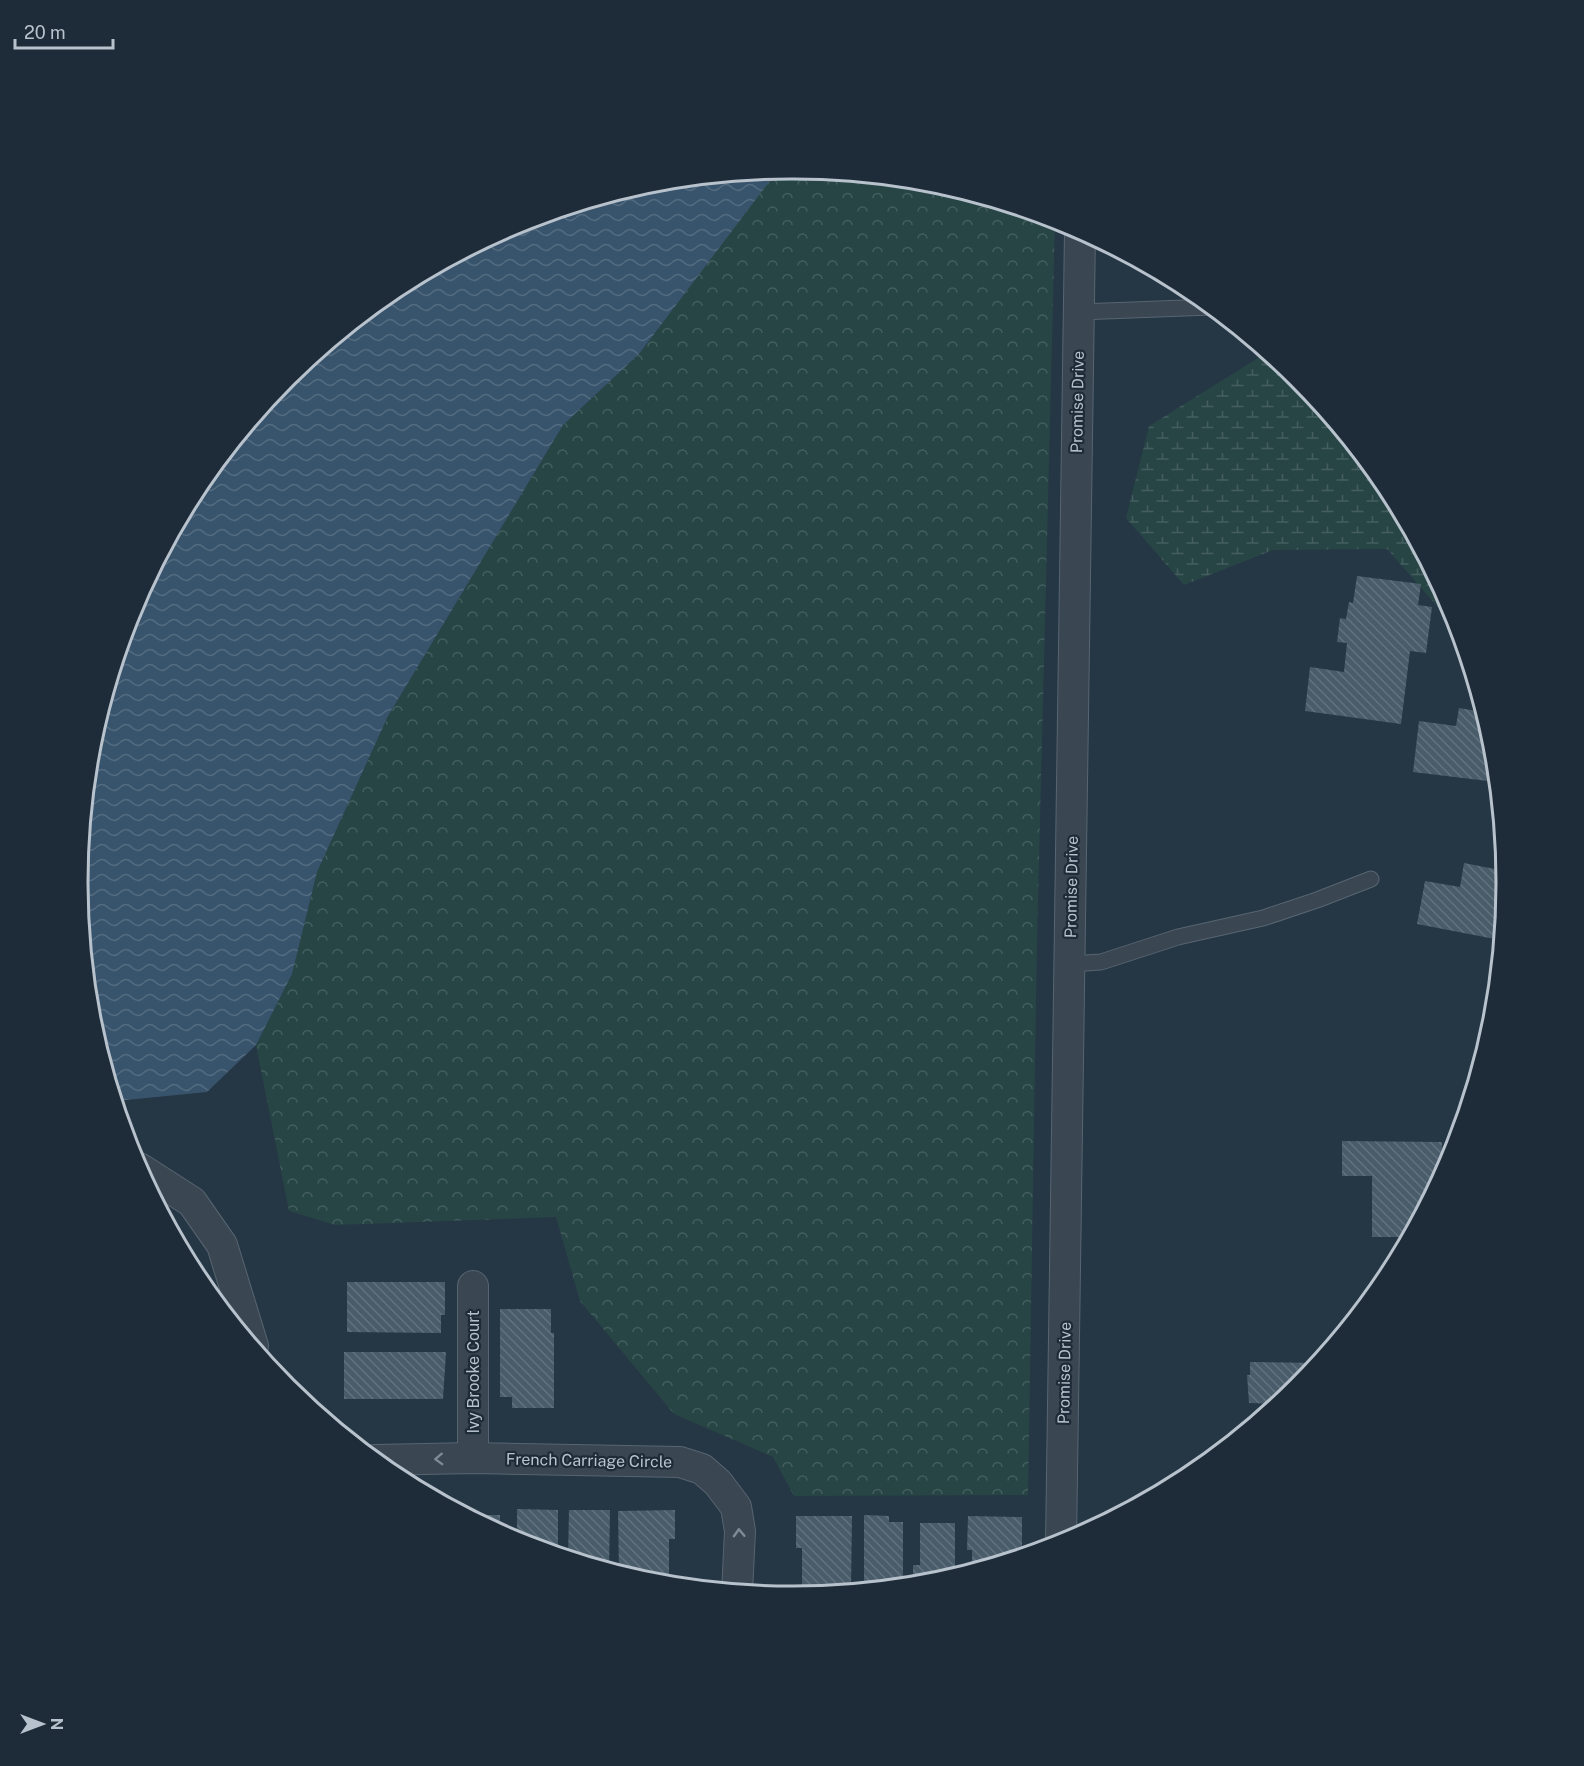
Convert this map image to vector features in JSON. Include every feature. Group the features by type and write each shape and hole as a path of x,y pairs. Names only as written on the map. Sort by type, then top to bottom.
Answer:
{"street":[{"name":"Promise Drive","path":"1061,1533 1080,242"},
{"path":"153,1177 192,1202 222,1245 247,1328"},
{"name":"Ivy Brooke Court","path":"474,1286 474,1458"},
{"name":"French Carriage Circle","path":"390,1460 474,1458 680,1462 702,1469 718,1483 736,1507 740,1531 737,1584"}],"lane":[{"path":"1079,312 1197,308"},
{"path":"1070,964 1101,962 1179,937 1263,918 1371,879"}],"green space":[{"path":"769,180 838,181 929,193 974,203 1055,231 1037,941 1028,1495 794,1496 773,1457 674,1414 580,1301 556,1217 335,1225 289,1211 256,1045 292,974 317,872 388,716 563,425 639,354"},
{"path":"1259,357 1321,419 1377,492 1423,572 1440,609 1387,549 1273,550 1184,585 1126,518 1149,426"}],"water":[{"path":"770,180 639,354 563,425 388,716 317,872 292,974 256,1045 207,1092 123,1100 112,1065 102,1020 90,929 88,883 95,791 112,701 142,614 161,572 207,492 263,419 328,354 401,298 440,274 523,233 610,203 700,186"}],"building":[{"path":"1357,576 1421,584 1418,605 1432,607 1426,653 1410,651 1401,724 1305,711 1310,667 1344,672 1347,643 1337,642 1340,618 1346,619 1349,602 1353,603"},
{"path":"1459,708 1474,711 1487,781 1413,772 1419,721 1456,726"},
{"path":"1464,863 1495,869 1493,939 1417,924 1425,881 1460,887"},
{"path":"1342,1141 1442,1142 1442,1153 1400,1237 1372,1237 1372,1176 1342,1176"},
{"path":"347,1282 445,1282 445,1315 441,1315 441,1333 347,1332"},
{"path":"500,1309 551,1309 551,1333 554,1333 554,1408 512,1408 512,1397 500,1397"},
{"path":"344,1352 446,1352 443,1399 344,1399"},
{"path":"1250,1362 1306,1363 1265,1404 1249,1403 1247,1375 1250,1375"},
{"path":"517,1509 558,1510 558,1546 517,1530"},
{"path":"569,1510 610,1510 609,1563 568,1550"},
{"path":"675,1510 675,1539 669,1539 669,1575 619,1565 618,1511"},
{"path":"483,1515 500,1515 500,1523"},
{"path":"864,1515 889,1516 889,1522 903,1522 903,1577 864,1582"},
{"path":"796,1516 852,1516 851,1584 802,1586 802,1548 796,1548"},
{"path":"968,1516 1022,1517 1022,1548 972,1563 972,1550 967,1550"},
{"path":"920,1523 955,1523 955,1567 913,1575 913,1565 920,1565"}]}
